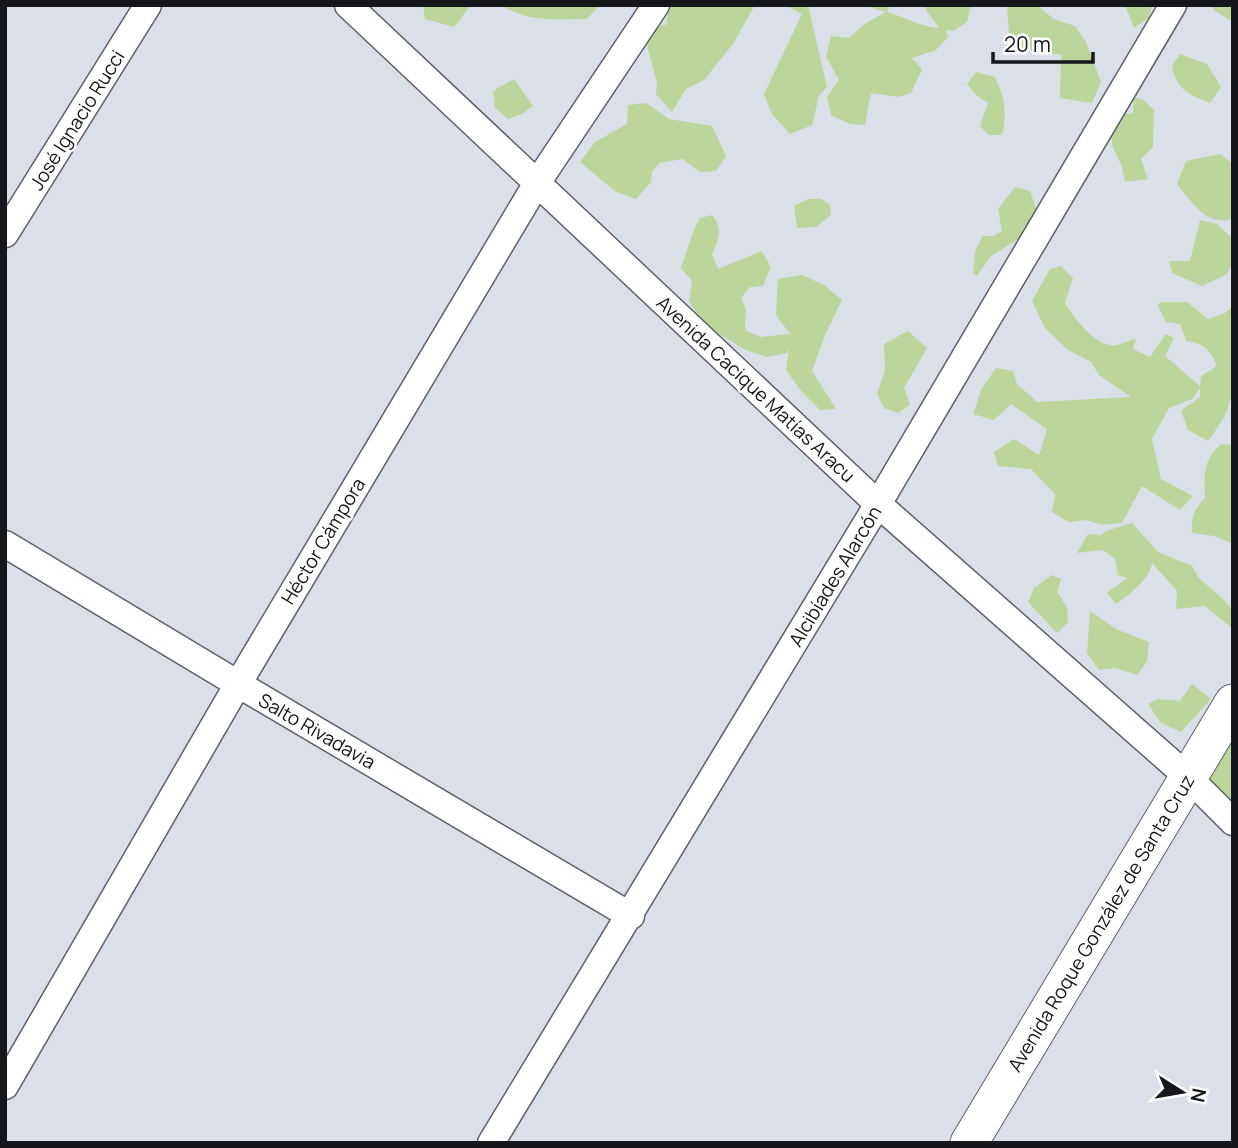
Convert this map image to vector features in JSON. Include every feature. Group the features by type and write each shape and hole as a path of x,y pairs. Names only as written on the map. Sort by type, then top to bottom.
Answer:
{"main road":[{"name":"Avenida Roque González de Santa Cruz","path":"969,1143 1233,703"}],"street":[{"name":"José Ignacio Rucci","path":"5,234 148,5"},
{"name":"Avenida Cacique Matías Aracu","path":"348,5 878,504 1189,778 1233,822"},
{"name":"Héctor Cámpora","path":"5,1086 238,684 537,183 656,5"},
{"name":"Alcibíades Alarcón","path":"491,1143 631,916 878,504 1173,5"},
{"name":"Salto Rivadavia","path":"5,544 631,916"}],"green space":[{"path":"423,5 471,5 454,27 425,19"},
{"path":"502,5 600,5 587,19 543,19 522,15"},
{"path":"666,5 755,5 733,44 704,80 686,89 672,112 656,94 657,83 642,27 666,25"},
{"path":"785,5 808,5 827,87 819,96 812,125 790,134 772,114 764,94 802,14"},
{"path":"863,5 890,5 887,12 939,28 925,5 971,5 967,22 953,31 946,30 948,37 936,50 912,58 922,69 911,93 898,97 871,93 865,125 850,124 831,115 827,97 839,80 826,57 831,36 849,38 866,23 886,12"},
{"path":"1007,5 1040,5 1040,8 1054,19 1075,26 1086,42 1101,82 1092,103 1060,98 1061,55 1022,48 1009,35"},
{"path":"1125,5 1152,5 1149,18 1134,28"},
{"path":"1212,5 1233,5 1233,22 1215,11"},
{"path":"1180,54 1207,64 1221,87 1210,103 1190,94 1177,81 1172,66"},
{"path":"976,72 995,77 1004,106 1002,135 989,135 980,126 988,103 977,96 967,84"},
{"path":"514,79 533,106 508,119 495,108 493,91"},
{"path":"1134,98 1142,99 1154,110 1153,147 1141,159 1148,179 1125,182 1122,167 1112,145 1110,123 1119,115 1133,113"},
{"path":"646,103 669,119 712,126 726,156 716,171 700,172 683,159 659,163 652,172 651,182 636,199 616,192 580,162 595,142 627,124 628,105"},
{"path":"1220,154 1233,164 1233,218 1216,220 1194,205 1177,184 1186,161"},
{"path":"1015,187 1030,191 1038,214 1023,236 991,256 977,276 973,273 975,252 982,236 994,236 1002,231 998,209"},
{"path":"808,199 821,199 830,205 831,215 816,227 797,228 794,206"},
{"path":"712,215 719,230 712,254 718,269 762,251 771,267 763,286 750,287 741,298 746,309 745,330 760,337 790,334 776,315 778,279 802,275 824,285 842,300 812,371 836,409 820,410 801,391 786,370 789,348 787,353 767,357 748,351 705,326 689,301 692,281 681,268 700,218"},
{"path":"1200,220 1217,224 1233,239 1233,261 1227,274 1202,286 1172,273 1169,261 1190,261"},
{"path":"1061,266 1073,278 1065,303 1089,333 1112,345 1136,339 1133,349 1150,357 1166,334 1174,338 1165,356 1200,386 1201,376 1217,366 1214,360 1202,346 1186,341 1180,324 1166,322 1158,306 1160,302 1187,302 1208,319 1225,313 1233,305 1233,383 1228,408 1222,421 1208,441 1188,430 1181,411 1200,397 1200,388 1192,399 1169,408 1152,439 1161,479 1193,496 1180,510 1142,486 1122,523 1102,525 1086,520 1069,522 1052,512 1055,494 1031,469 998,466 994,452 1014,439 1039,455 1047,429 1011,404 994,420 973,414 982,388 996,368 1013,371 1017,384 1037,402 1131,397 1099,375 1091,362 1068,350 1045,328 1032,301 1050,269"},
{"path":"908,331 927,348 904,388 910,405 898,413 884,408 877,394 885,370 884,344"},
{"path":"1221,444 1233,445 1233,544 1214,536 1192,533 1194,514 1205,498 1208,462"},
{"path":"1132,523 1158,552 1192,566 1198,577 1233,611 1233,629 1205,606 1176,609 1177,591 1152,563 1143,581 1116,604 1107,593 1127,578 1118,575 1115,559 1103,550 1077,553 1088,534 1101,535"},
{"path":"1052,575 1061,579 1057,592 1067,607 1068,622 1057,633 1028,602 1034,588"},
{"path":"1090,611 1116,629 1149,642 1147,661 1137,675 1115,668 1099,670 1087,653"},
{"path":"1192,684 1211,699 1181,732 1161,723 1148,704 1158,699 1180,701"},
{"path":"1233,715 1233,818 1195,765"}]}
